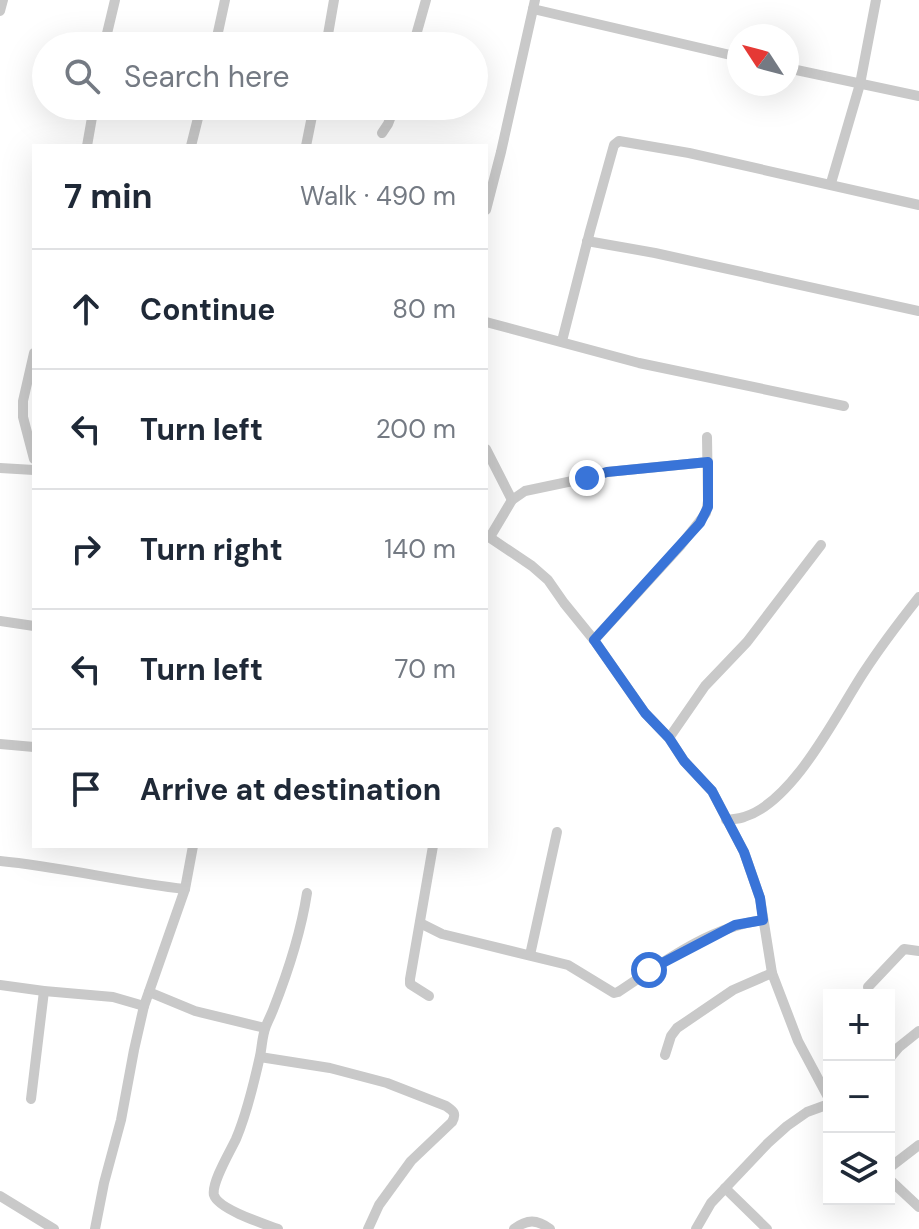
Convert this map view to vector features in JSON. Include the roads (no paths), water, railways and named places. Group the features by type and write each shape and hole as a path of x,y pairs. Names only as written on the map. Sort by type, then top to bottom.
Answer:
{"street":[{"path":"0,11 3,0"},
{"path":"107,32 115,0"},
{"path":"218,32 225,0"},
{"path":"328,32 334,0"},
{"path":"417,32 426,0"},
{"path":"831,183 860,84 876,0"},
{"path":"488,202 534,5 727,54"},
{"path":"799,71 919,96"},
{"path":"87,144 92,120"},
{"path":"192,144 198,120"},
{"path":"306,144 311,120"},
{"path":"382,133 390,120"},
{"path":"562,341 614,145 619,141 831,183 919,205"},
{"path":"587,241 919,311"},
{"path":"488,322 639,363 844,406"},
{"path":"32,362 23,401 23,417 32,451"},
{"path":"594,640 700,523 708,507 707,437"},
{"path":"488,453 512,500"},
{"path":"708,462 607,472 530,489 512,500 488,536 548,580 645,713 708,785 748,861 760,898 772,973 799,1043 823,1090"},
{"path":"0,468 32,470"},
{"path":"669,738 705,686 747,642 821,545"},
{"path":"726,820 744,818 780,794 827,734 863,673 919,597"},
{"path":"0,621 32,626"},
{"path":"0,744 32,747"},
{"path":"530,955 557,832"},
{"path":"95,1229 144,1006 185,889 193,848"},
{"path":"429,996 410,984 410,979 433,848"},
{"path":"0,861 185,889"},
{"path":"278,1229 234,1211 220,1202 214,1193 219,1173 243,1119 265,1028 296,945 307,893"},
{"path":"420,923 442,934 575,968 614,993 649,970 722,931 746,922 763,920"},
{"path":"868,987 904,949 919,951"},
{"path":"665,1055 677,1028 733,990 772,973"},
{"path":"0,985 113,997 144,1006"},
{"path":"31,1099 44,991"},
{"path":"149,992 195,1011 265,1028"},
{"path":"895,1052 919,1031"},
{"path":"260,1057 330,1068 387,1083 454,1111 452,1122 411,1161 379,1205 368,1229"},
{"path":"696,1229 711,1203 787,1126 823,1105"},
{"path":"895,1163 919,1145"},
{"path":"895,1185 919,1207"},
{"path":"725,1188 767,1229"},
{"path":"0,1196 54,1229"},
{"path":"514,1229 531,1220 539,1221 550,1229"}]}
